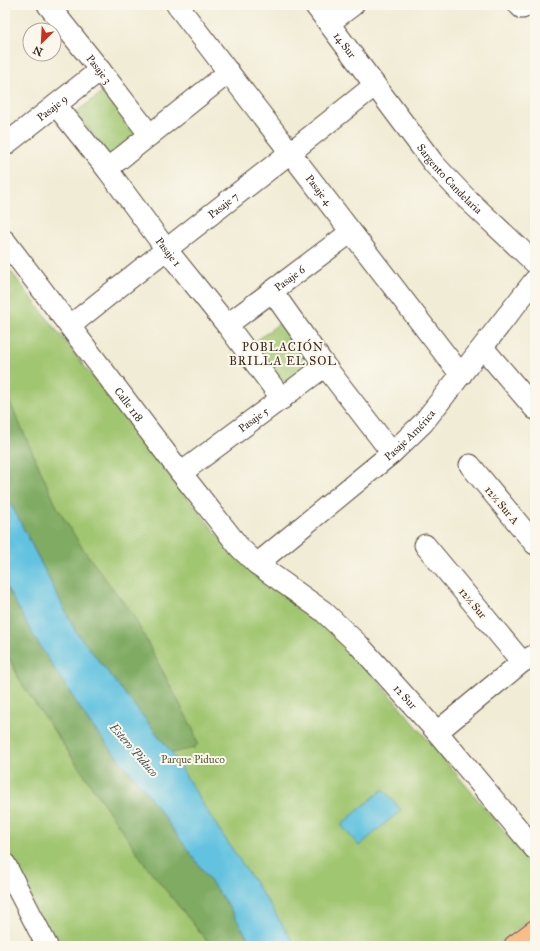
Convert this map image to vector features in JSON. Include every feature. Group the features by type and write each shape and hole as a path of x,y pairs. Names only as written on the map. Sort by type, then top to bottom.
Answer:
{"main road":[{"path":"515,946 535,931"}],"street":[{"name":"Pasaje 3","path":"48,5 150,135"},
{"name":"Pasaje 4","path":"177,5 461,375"},
{"name":"14 Sur","path":"315,5 375,85"},
{"path":"329,23 353,5"},
{"name":"Pasaje 9","path":"5,145 100,70"},
{"path":"107,169 229,72"},
{"name":"Pasaje 7","path":"70,326 166,249 291,153 375,85"},
{"name":"Sargento Candelaria","path":"375,85 434,164 464,196 535,263"},
{"name":"Pasaje 1","path":"56,106 107,169 166,249 227,324 282,399"},
{"name":"Pasaje 6","path":"227,324 351,232"},
{"name":"Calle 118","path":"5,241 181,474 240,548 257,564"},
{"name":"Pasaje América","path":"257,564 392,453 427,418 535,280"},
{"path":"272,291 325,366 392,453"},
{"path":"482,348 535,409"},
{"name":"Pasaje 5","path":"181,474 325,366"},
{"name":"12½ Sur A","path":"470,466 535,544"},
{"name":"12½ Sur","path":"425,545 528,658"},
{"name":"12 Sur","path":"257,564 323,611 358,644 437,732 535,849"},
{"path":"437,732 528,658"},
{"path":"5,864 47,946"}],"green space":[{"path":"107,89 144,138 112,161 76,112"},
{"name":"Parque Piduco","path":"5,264 166,471 234,555 313,614 361,660 535,868 535,915 496,946 54,946 5,849"},
{"path":"282,321 319,370 288,394 251,345"},
{"path":"5,391 57,507 83,549 133,615 193,729 198,744 194,748 172,753 76,632 5,492"},
{"path":"5,585 89,722 146,792 227,904 253,946 211,946 147,867 21,683 5,649"}],"water":[{"name":"Estero Piduco","path":"5,492 76,632 172,753 212,819 296,946 253,946 227,904 146,792 89,722 36,640 6,586"},
{"path":"383,789 401,810 359,846 341,825"}],"district":[{"name":"POBLACIÓN BRILLA EL SOL","path":"283,354"}]}
